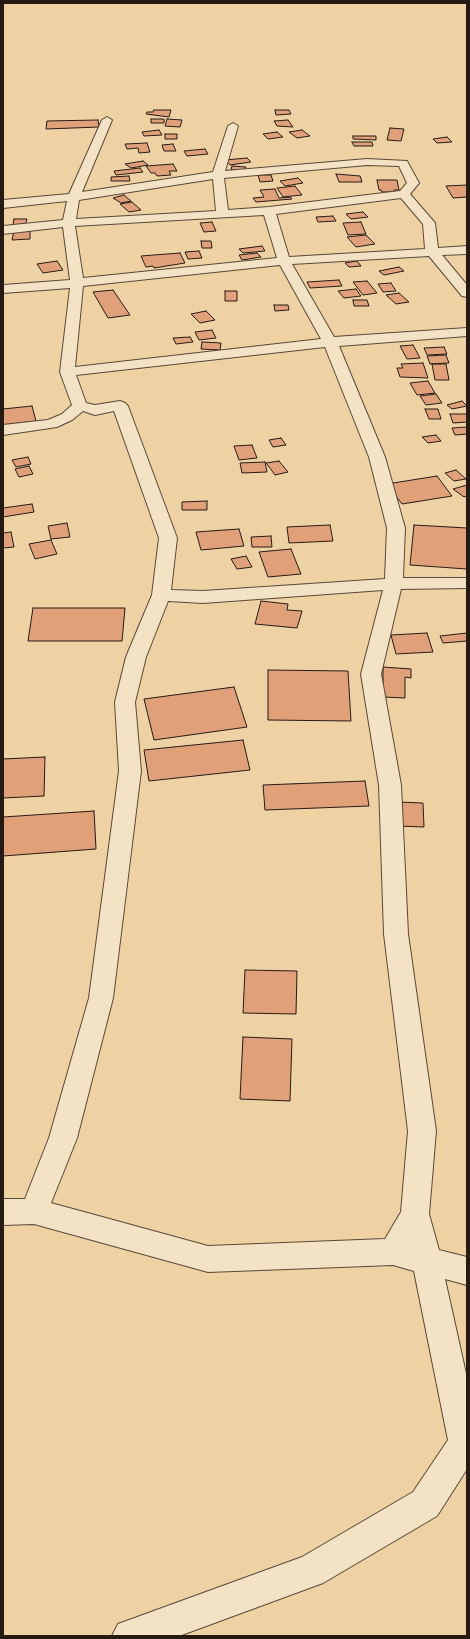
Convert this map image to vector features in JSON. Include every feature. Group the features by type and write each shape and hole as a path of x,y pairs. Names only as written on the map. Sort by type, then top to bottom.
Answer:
{"street":[{"path":"81,411 67,372 77,283 70,242 69,223 74,197 107,120"},
{"path":"222,213 218,175 233,126"},
{"path":"3,204 74,197 218,175 367,162 403,162 414,183 404,194 269,211 69,223 3,230"},
{"path":"404,194 429,223 432,252 467,293"},
{"path":"130,1636 311,1571 425,1504 465,1443 427,1261 415,1214 422,1131 396,934 390,785 371,674 388,601 394,584 396,528 377,457 330,342 284,261 269,211"},
{"path":"3,289 77,283 284,261 467,250"},
{"path":"67,372 330,342 467,332"},
{"path":"3,430 51,424 81,411 120,406 168,538 161,595 136,657 124,702 130,770 101,998 63,1138 34,1211"},
{"path":"161,595 204,597 394,584 467,583"},
{"path":"3,1212 34,1211 110,1230 208,1259 393,1252 467,1271"},
{"path":"393,1252 415,1214"}],"building":[{"path":"154,110 171,110 169,117 146,114 147,112 153,112"},
{"path":"275,110 289,110 291,114 276,115"},
{"path":"151,119 164,119 164,123 151,123"},
{"path":"167,119 182,120 180,127 165,126"},
{"path":"98,120 99,127 46,129 47,121"},
{"path":"288,120 293,127 277,126 274,121"},
{"path":"390,128 404,129 401,141 387,140"},
{"path":"159,130 162,135 144,136 142,132"},
{"path":"302,130 310,136 297,138 289,132"},
{"path":"277,132 283,137 268,139 263,134"},
{"path":"165,134 177,134 177,139 165,139"},
{"path":"353,136 376,136 376,140 353,139"},
{"path":"447,137 452,142 437,143 433,139"},
{"path":"352,142 372,142 373,146 354,146"},
{"path":"147,143 150,152 139,153 138,148 127,149 125,144"},
{"path":"173,144 176,151 164,151 162,145"},
{"path":"205,149 208,154 187,156 184,151"},
{"path":"247,158 251,162 230,165 225,160"},
{"path":"143,161 148,165 131,168 125,164"},
{"path":"173,164 177,171 169,171 171,175 157,176 155,173 151,173 146,166"},
{"path":"232,166 246,167 245,170 231,170"},
{"path":"140,168 143,172 116,175 114,171"},
{"path":"336,174 360,176 362,182 339,182"},
{"path":"258,175 271,175 273,181 260,182"},
{"path":"129,176 130,181 111,181 111,177"},
{"path":"298,178 303,183 285,186 280,181"},
{"path":"377,180 397,180 399,190 394,190 394,192 382,192 379,190"},
{"path":"467,185 467,197 453,198 446,186"},
{"path":"295,186 302,195 283,197 277,188"},
{"path":"275,189 279,198 290,197 292,199 256,202 253,198 264,197 260,190"},
{"path":"124,195 131,201 121,203 113,198"},
{"path":"132,202 141,210 129,212 120,204"},
{"path":"363,212 368,217 351,219 346,214"},
{"path":"333,216 336,221 318,222 316,217"},
{"path":"14,219 27,219 25,225 13,225"},
{"path":"212,222 216,231 204,232 200,223"},
{"path":"361,222 366,234 348,235 343,223"},
{"path":"14,231 30,231 30,239 12,240"},
{"path":"366,235 375,244 356,247 347,237"},
{"path":"201,241 211,241 212,248 202,248"},
{"path":"262,246 265,251 243,253 239,249"},
{"path":"199,251 202,258 188,259 185,252"},
{"path":"180,253 185,263 154,268 153,266 146,267 141,256"},
{"path":"257,253 261,257 242,260 239,255"},
{"path":"57,261 63,270 43,273 37,264"},
{"path":"357,261 361,266 349,267 345,263"},
{"path":"399,267 404,271 384,275 379,271"},
{"path":"339,280 342,286 310,288 307,282"},
{"path":"367,281 377,293 363,295 353,282"},
{"path":"391,283 396,291 383,292 378,284"},
{"path":"356,289 361,296 344,298 338,291"},
{"path":"113,290 130,315 108,318 93,292"},
{"path":"225,291 237,291 237,301 225,301"},
{"path":"399,293 409,302 396,304 386,295"},
{"path":"353,300 367,300 369,306 354,306"},
{"path":"274,305 288,305 289,310 275,311"},
{"path":"206,311 215,320 200,323 191,314"},
{"path":"212,330 216,338 199,340 195,332"},
{"path":"190,337 193,342 176,344 173,338"},
{"path":"202,342 221,343 220,350 201,349"},
{"path":"413,345 420,358 407,359 400,346"},
{"path":"444,347 447,354 427,355 424,348"},
{"path":"446,355 449,363 430,364 427,356"},
{"path":"423,363 428,378 400,377 397,368 403,368 401,364"},
{"path":"432,364 446,364 449,380 435,380"},
{"path":"428,381 435,393 417,395 410,383"},
{"path":"436,394 442,403 426,405 420,396"},
{"path":"462,401 467,406 452,409 447,405"},
{"path":"32,406 36,421 3,425 3,409"},
{"path":"425,409 438,409 441,419 429,419"},
{"path":"450,414 467,414 467,422 453,423"},
{"path":"467,427 467,434 455,435 452,428"},
{"path":"436,435 441,441 428,443 422,437"},
{"path":"281,438 286,445 273,447 269,440"},
{"path":"252,445 257,458 239,460 234,446"},
{"path":"28,457 31,464 16,467 12,460"},
{"path":"279,461 288,472 275,475 266,463"},
{"path":"265,462 267,472 242,473 240,463"},
{"path":"29,466 33,474 19,477 15,469"},
{"path":"456,470 466,479 454,481 445,473"},
{"path":"437,476 452,496 402,504 387,484"},
{"path":"467,485 467,496 464,497 453,489"},
{"path":"207,501 207,510 182,510 182,502"},
{"path":"32,504 34,512 3,517 3,508"},
{"path":"67,523 70,537 51,539 48,526"},
{"path":"330,525 333,541 289,543 287,527"},
{"path":"414,525 467,528 467,569 410,565"},
{"path":"239,529 244,546 201,550 196,532"},
{"path":"11,532 14,547 3,548 3,533"},
{"path":"271,536 272,547 252,547 251,537"},
{"path":"51,540 57,554 35,559 29,544"},
{"path":"291,549 301,574 268,577 259,552"},
{"path":"246,556 252,567 237,569 231,559"},
{"path":"261,601 288,604 287,610 302,611 297,628 255,624"},
{"path":"33,608 125,608 122,641 28,641"},
{"path":"427,633 433,652 396,654 391,635"},
{"path":"467,633 467,641 443,643 440,636"},
{"path":"383,667 411,669 411,678 405,677 405,698 383,697"},
{"path":"268,670 348,671 351,721 268,720"},
{"path":"234,687 247,727 154,740 144,699"},
{"path":"243,740 250,770 149,781 144,750"},
{"path":"45,757 44,796 3,798 3,759"},
{"path":"365,781 369,806 265,810 263,785"},
{"path":"398,802 423,803 424,827 399,826"},
{"path":"94,811 96,849 3,856 3,817"},
{"path":"245,970 297,971 296,1014 243,1013"},
{"path":"243,1037 292,1039 290,1101 240,1099"}]}
